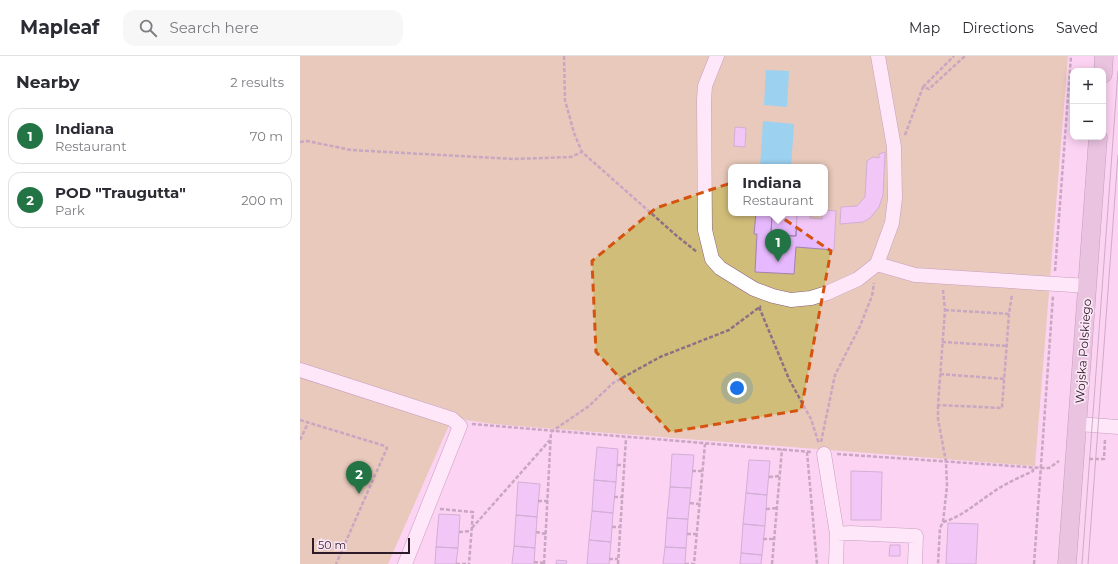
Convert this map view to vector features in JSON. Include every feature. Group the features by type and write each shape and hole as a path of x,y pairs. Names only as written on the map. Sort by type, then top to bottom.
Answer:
{"main road":[{"path":"1103,68 1104,56"},
{"name":"Wojska Polskiego","path":"1067,564 1098,140"}],"lane":[{"path":"717,56 705,86 704,100 705,230 712,260 720,268 735,278 773,296 791,300 811,298 827,293 858,279 877,264 892,223 895,198 894,147 878,56"},
{"path":"877,264 915,276 1088,286"},
{"path":"300,370 452,419 460,426 405,564"},
{"path":"1078,424 1112,427"},
{"path":"824,454 837,534 836,564"},
{"path":"837,534 850,533 916,536 915,564"}],"path":[{"path":"564,56 565,100 574,133 582,152 678,237 699,253 712,260"},
{"path":"894,147 900,148 923,87 954,56"},
{"path":"923,87 929,89 965,56"},
{"path":"1034,564 1071,56"},
{"path":"300,142 307,141 351,150 514,159 571,157 582,152"},
{"path":"759,307 789,379 811,420 820,446 835,375 860,326 872,296 877,264"},
{"path":"938,564 940,528 943,522 947,486 946,462 938,419 945,310 942,277"},
{"path":"938,405 1002,408 1008,346 1009,314 1014,282"},
{"path":"551,432 589,406 613,383 660,357 729,330 773,296"},
{"path":"945,310 1009,314"},
{"path":"942,342 1008,346"},
{"path":"940,374 1005,379"},
{"path":"300,420 385,446 387,448 336,564"},
{"path":"300,440 308,423"},
{"path":"460,426 469,424 626,438 782,449 824,454 1041,468 1049,468 1065,457 1104,459 1112,427"},
{"path":"534,562 544,564 551,432"},
{"path":"618,564 626,438"},
{"path":"459,532 472,530 551,440"},
{"path":"684,564 694,564 705,444"},
{"path":"772,564 782,449"},
{"path":"806,452 817,564"},
{"path":"617,465 625,465"},
{"path":"943,522 951,520 974,507 989,494 1033,471 1033,467"},
{"path":"692,471 702,472"},
{"path":"768,477 780,476"},
{"path":"614,497 622,497"},
{"path":"538,500 548,502"},
{"path":"690,504 699,504"},
{"path":"427,507 473,512 469,564 456,564"},
{"path":"766,509 777,508"},
{"path":"612,526 620,526"},
{"path":"536,532 546,534"},
{"path":"687,534 697,534"},
{"path":"764,539 774,539"},
{"path":"609,559 618,559"}],"highlighted area":[{"path":"731,183 831,251 801,410 670,432 596,352 592,261 656,208"}],"shaded area":[{"path":"300,56 1068,56 1035,466 493,424 466,420 441,407 387,392 450,423 388,564 300,564"}],"water":[{"path":"766,70 789,71 787,107 764,105"},
{"path":"763,121 794,124 791,164 760,164"}],"building":[{"path":"735,127 746,128 745,147 734,146"},
{"path":"885,152 883,195 879,207 870,218 863,222 840,224 841,207 857,206 865,197 867,161 873,157 879,158 879,154"},
{"path":"828,210 836,211 834,250 796,247 794,274 755,272 757,234 754,234 756,216 772,216 771,235 796,236 797,216 810,216 810,218 822,219 822,216 828,216"},
{"path":"772,216 797,216 796,236 771,235"},
{"path":"597,447 618,449 616,482 594,480"},
{"path":"672,454 694,455 691,488 670,487"},
{"path":"749,460 770,461 767,495 746,493"},
{"path":"851,471 882,472 881,520 851,520"},
{"path":"594,480 616,482 613,513 592,511"},
{"path":"518,482 540,484 537,517 516,515"},
{"path":"670,487 691,488 688,519 667,518"},
{"path":"746,493 767,495 765,526 743,524"},
{"path":"592,511 613,513 611,542 589,540"},
{"path":"439,514 460,515 458,548 436,547"},
{"path":"516,515 537,517 535,548 514,546"},
{"path":"667,518 688,519 686,548 665,547"},
{"path":"948,523 978,524 976,564 946,564"},
{"path":"743,524 765,526 762,555 741,553"},
{"path":"589,540 611,542 609,564 587,564"},
{"path":"890,545 900,545 900,556 889,556"},
{"path":"514,546 535,548 534,564 512,564"},
{"path":"436,547 458,548 456,564 435,564"},
{"path":"665,547 686,548 685,564 663,564"},
{"path":"741,553 762,555 761,564 740,564"},
{"path":"557,560 567,561 566,564 556,564"}],"tram line":[{"path":"1082,564 1118,71"},
{"path":"1088,564 1118,155"}],"place":[{"name":"Indiana","path":"778,262"},
{"name":"POD \"Traugutta\"","path":"359,494"}]}
